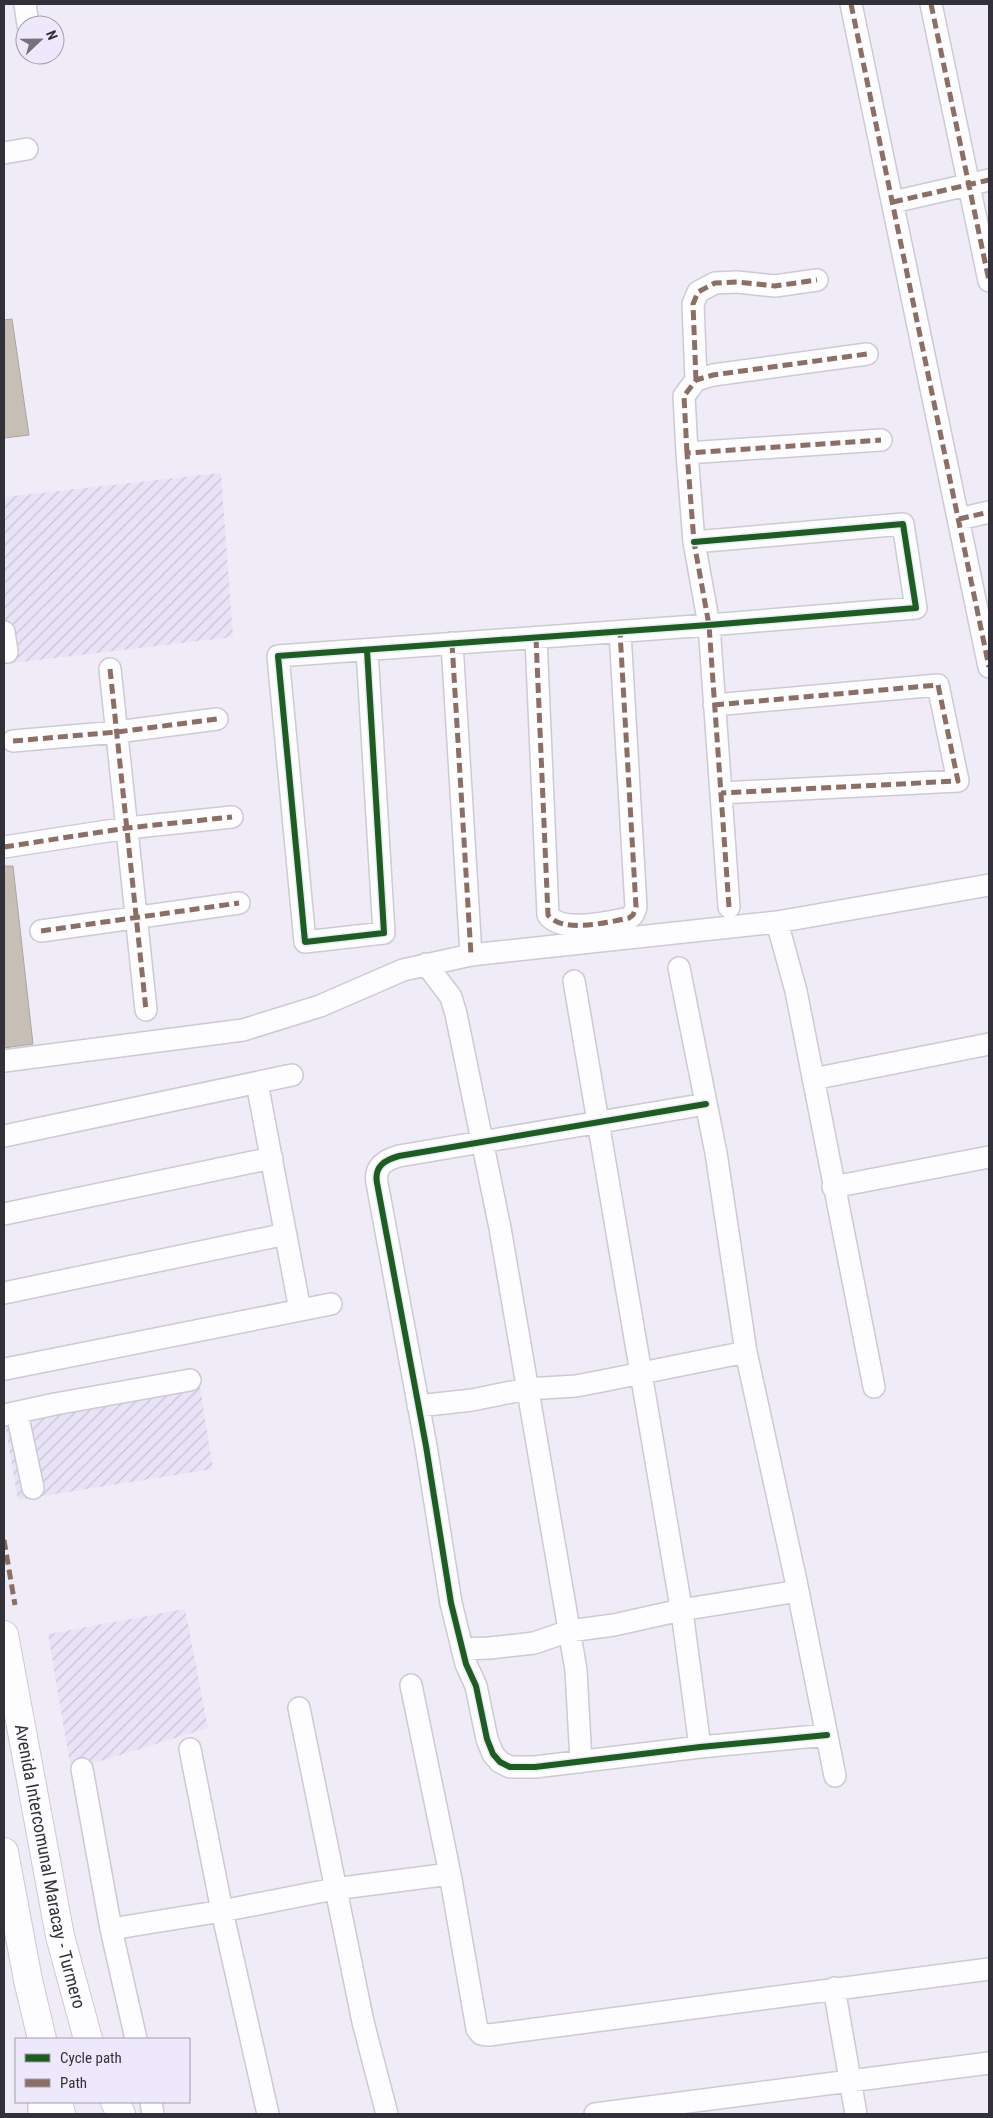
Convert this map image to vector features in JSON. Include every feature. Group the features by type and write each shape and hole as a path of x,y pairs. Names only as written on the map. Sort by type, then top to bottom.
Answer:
{"main road":[{"name":"Avenida Intercomunal Maracay - Turmero","path":"4,1635 60,1936 88,2038"},
{"path":"4,1852 39,2031"}],"street":[{"path":"851,4 989,667"},
{"path":"931,4 979,182 989,281"},
{"path":"4,153 27,148"},
{"path":"893,202 979,182"},
{"path":"729,907 708,625 694,542 687,453 684,396 696,380 693,304 698,292 716,283 736,282 775,286 817,280"},
{"path":"696,380 868,354"},
{"path":"687,453 881,440"},
{"path":"959,519 989,512"},
{"path":"367,650 384,933 305,942 278,656 620,632 916,608 903,524 694,542"},
{"path":"536,638 548,915 560,924 575,925 629,918 633,915 636,907 620,632"},
{"path":"452,644 471,955"},
{"path":"110,669 146,1010"},
{"path":"714,705 938,685 958,781 721,793"},
{"path":"13,741 117,732 217,719"},
{"path":"4,847 127,828 232,817"},
{"path":"4,1061 243,1030 320,1006 403,970 471,955 777,922 989,885"},
{"path":"41,931 239,903"},
{"path":"777,922 796,991 833,1187 874,1386"},
{"path":"426,964 451,997 500,1228 526,1389 576,1670 581,1762"},
{"path":"679,968 716,1153 746,1352 798,1591 835,1776"},
{"path":"574,981 642,1372 681,1610 700,1747"},
{"path":"813,1079 989,1044"},
{"path":"4,1136 292,1075"},
{"path":"257,1083 300,1310"},
{"path":"706,1104 522,1136 481,1141 387,1160 377,1171 377,1183 418,1406 451,1603 462,1649 479,1697 487,1739 493,1754 500,1762 510,1767 535,1767 700,1747 827,1735"},
{"path":"833,1187 989,1157"},
{"path":"4,1214 272,1158"},
{"path":"4,1293 286,1234"},
{"path":"6,1368 331,1304"},
{"path":"418,1406 472,1400 526,1389 576,1386 642,1372 699,1363 746,1352"},
{"path":"32,1488 10,1414 190,1380"},
{"path":"462,1649 534,1643 569,1631 614,1625 681,1610 798,1591"},
{"path":"411,1686 450,1874 477,2029 481,2034 489,2035 989,1969"},
{"path":"299,1708 334,1889 363,2022 387,2114"},
{"path":"190,1749 222,1911 268,2114"},
{"path":"82,1769 112,1929 136,2038"},
{"path":"112,1929 222,1911 334,1889 450,1874"},
{"path":"834,1988 856,2114"},
{"path":"595,2114 989,2063"}],"shaded area":[{"path":"221,473 233,637 4,664 4,497"},
{"path":"198,1374 213,1469 18,1500 4,1418"},
{"path":"185,1609 208,1728 71,1770 48,1634"}],"building":[{"path":"12,319 29,435 4,438 4,320"},
{"path":"4,866 13,866 33,1044 4,1048"}],"marked path":[{"path":"851,4 989,667"},
{"path":"931,4 989,281"},
{"path":"893,202 989,180"},
{"path":"696,380 693,304 698,292 715,283 737,282 775,286 817,280"},
{"path":"687,453 684,396 696,380 713,375 867,354"},
{"path":"729,907 709,625 694,542 687,453 881,440"},
{"path":"959,519 989,512"},
{"path":"536,638 548,915 555,921 564,924 586,925 629,918 633,915 636,907 620,632"},
{"path":"452,643 471,955"},
{"path":"110,669 146,1010"},
{"path":"714,705 938,685 958,781 721,793"},
{"path":"13,741 117,732 217,719"},
{"path":"4,847 127,828 232,817"},
{"path":"41,931 239,903"},
{"path":"4,1540 15,1605"}],"cycle path":[{"path":"367,650 384,933 305,942 278,656 916,608 903,524 694,542"},
{"path":"706,1104 399,1156 385,1162 379,1168 377,1183 426,1446 451,1603 466,1664 476,1686 487,1739 493,1754 500,1762 510,1767 535,1767 700,1747 827,1735"}]}
